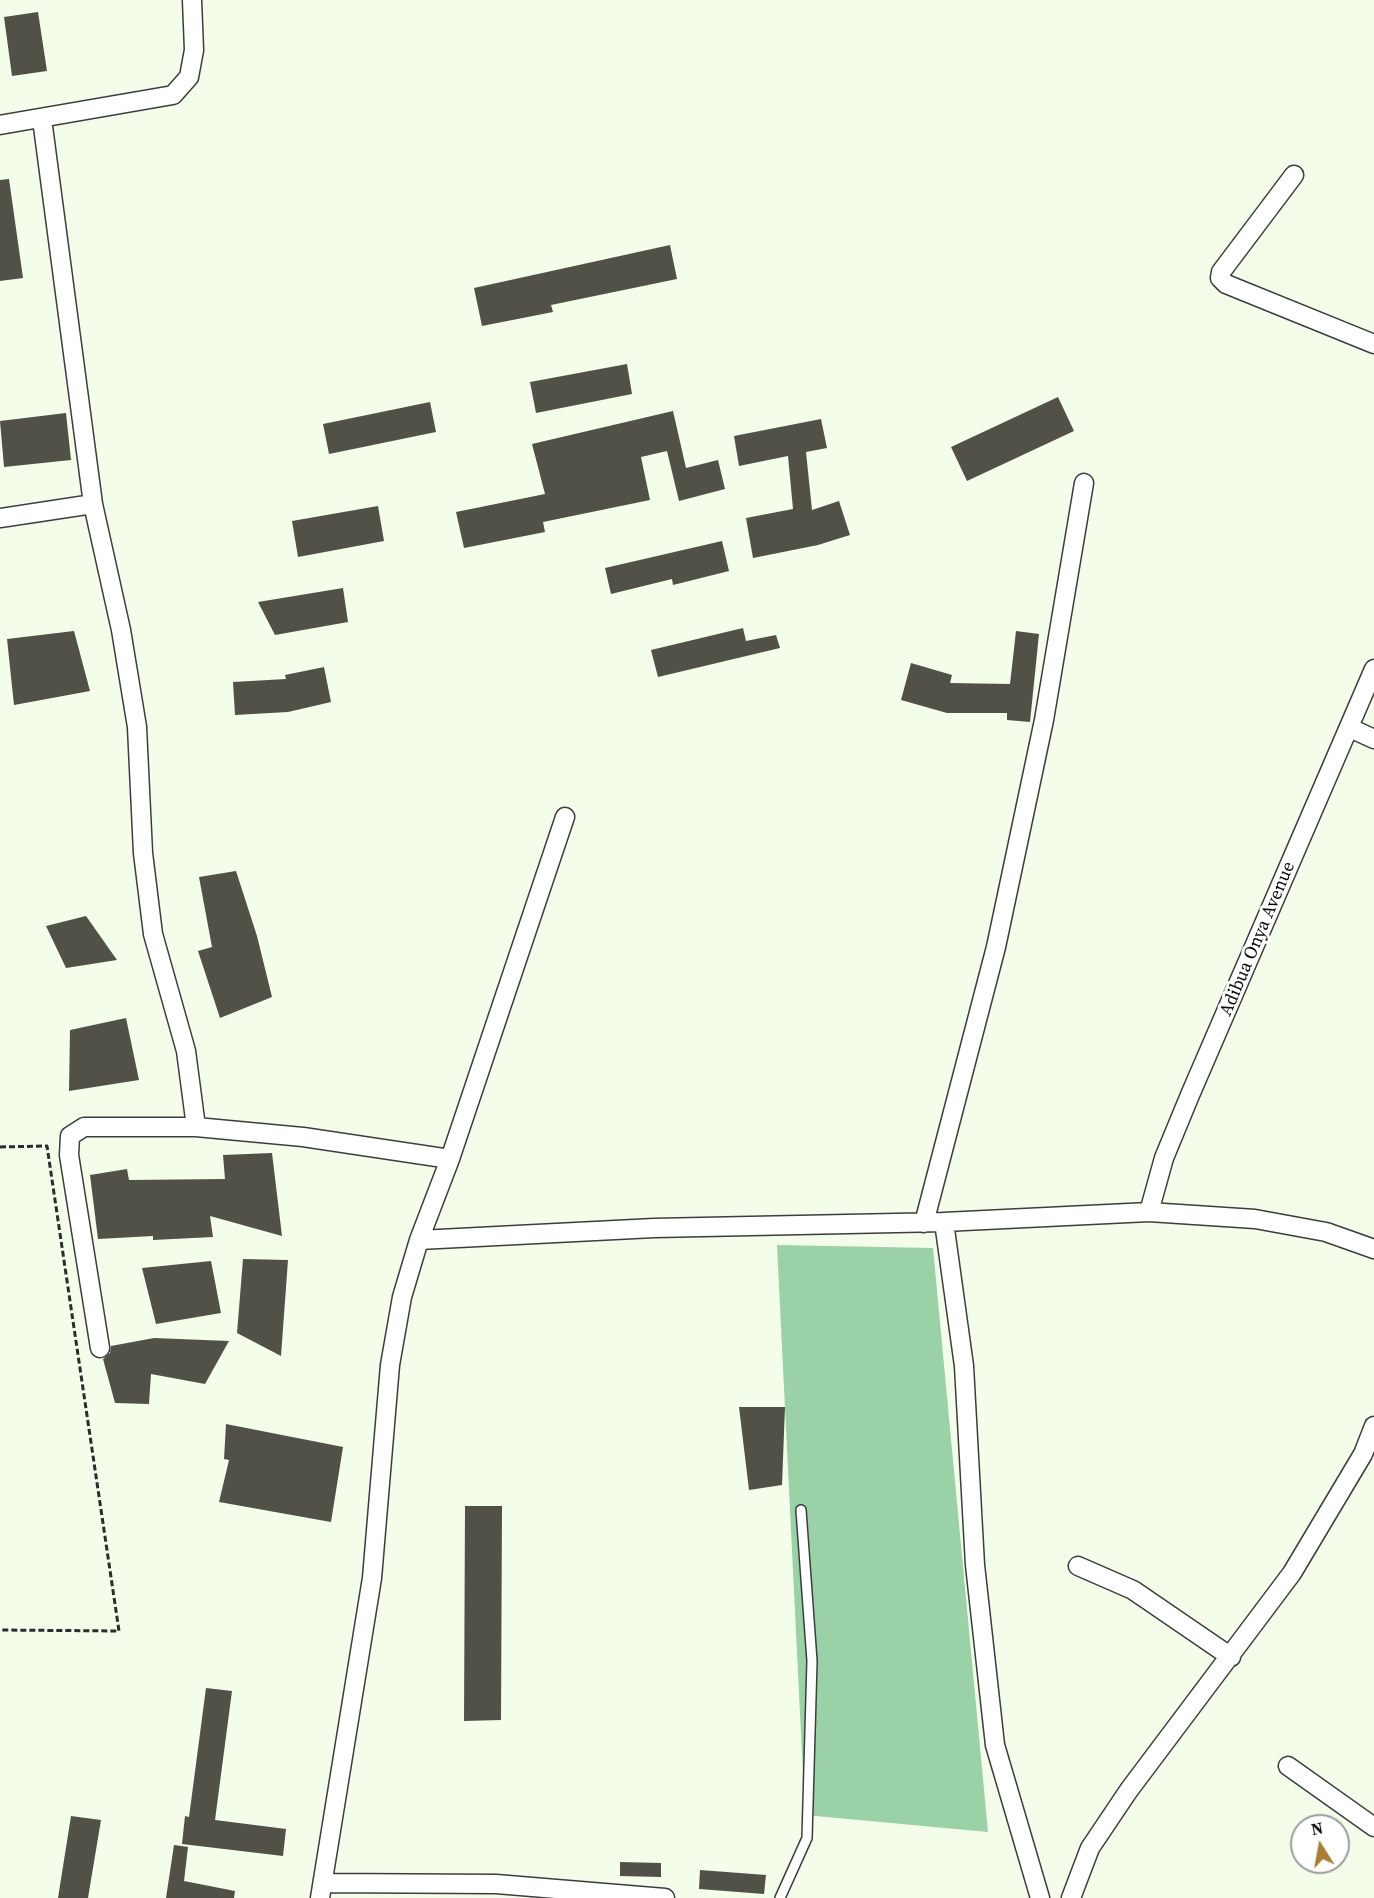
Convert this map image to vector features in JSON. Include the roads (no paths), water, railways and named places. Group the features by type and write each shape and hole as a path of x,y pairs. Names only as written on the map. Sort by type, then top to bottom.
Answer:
{"street":[{"path":"0,125 173,95 189,77 194,51 192,0"},
{"path":"42,119 93,504 121,630 137,728 143,853 153,934 186,1051 196,1126"},
{"path":"1294,175 1221,272 1220,278 1226,284 1374,344"},
{"path":"924,1223 1000,924 1044,720 1084,483"},
{"path":"0,518 93,504"},
{"name":"Adibua Onya Avenue","path":"1149,1212 1164,1158 1190,1095 1374,669"},
{"path":"1350,728 1374,739"},
{"path":"565,817 450,1159 419,1240 402,1297 390,1365 372,1578 321,1890 496,1884 665,1898"},
{"path":"100,1348 69,1155 70,1136 84,1127 196,1126 303,1137 450,1159"},
{"path":"419,1240 654,1228 924,1223 1149,1212 1255,1219 1326,1232 1374,1249"},
{"path":"944,1222 964,1366 975,1565 995,1745 1040,1898"},
{"path":"1071,1898 1090,1848 1129,1790 1292,1573 1363,1454 1374,1426"},
{"path":"1078,1566 1132,1590 1231,1657"},
{"path":"1288,1766 1374,1827"}],"lane":[{"path":"780,1898 807,1838 812,1661 801,1510"}]}
